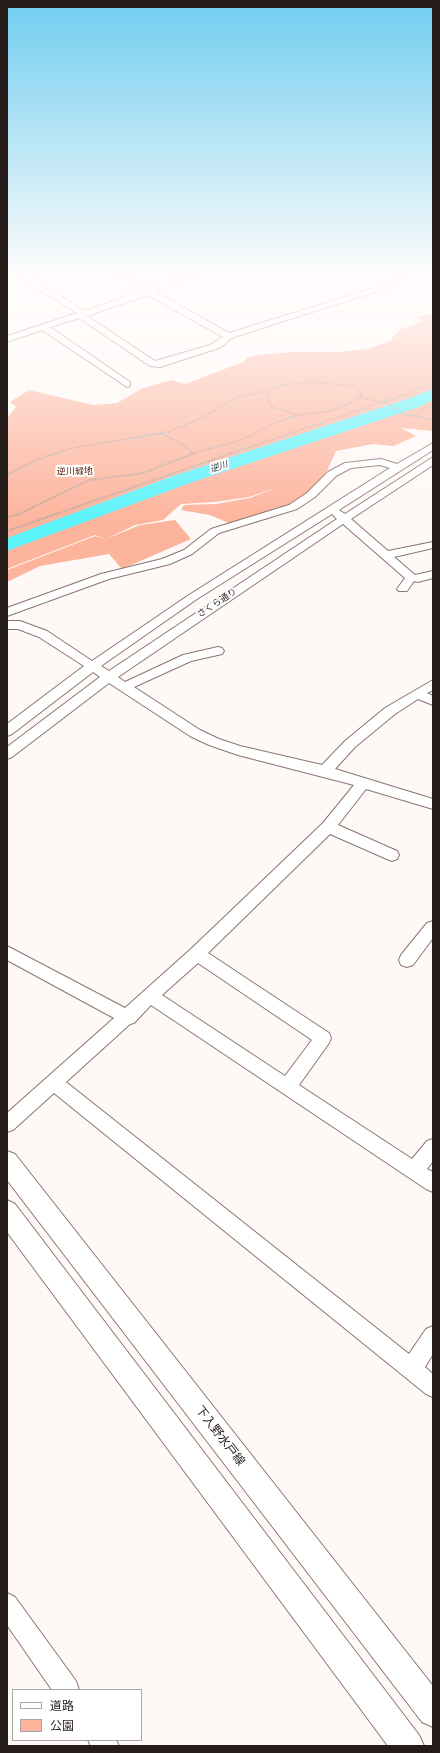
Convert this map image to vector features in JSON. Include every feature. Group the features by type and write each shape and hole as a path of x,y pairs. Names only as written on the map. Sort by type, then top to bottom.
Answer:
{"main road":[{"name":"下入野水戸線","path":"7,1162 433,1711"},
{"path":"7,1212 408,1746"}],"street":[{"path":"91,359 128,384"},
{"path":"146,359 153,364 160,364 176,359"},
{"name":"さくら通り","path":"7,731 93,666 193,597 433,446"},
{"path":"7,612 105,576 166,562 188,552 215,531 292,507 311,495 332,474 349,465 381,462 399,468"},
{"name":"さくら通り","path":"7,754 109,677 344,518 431,463"},
{"path":"332,509 411,577 418,579 433,574"},
{"path":"387,555 433,544"},
{"path":"403,589 411,577"},
{"path":"7,625 20,625 43,634 195,733 214,742 238,750 325,771 433,804"},
{"path":"124,687 187,658 218,651"},
{"path":"325,771 350,744 390,711 433,684"},
{"path":"418,694 433,701"},
{"path":"7,1124 128,1018 197,954 328,827 364,783"},
{"path":"328,827 392,855"},
{"path":"407,960 433,927"},
{"path":"7,952 24,963 128,1018"},
{"path":"197,954 323,1038 288,1086"},
{"path":"151,996 433,1183"},
{"path":"54,1083 433,1387"},
{"path":"415,1170 433,1146"},
{"path":"411,1369 433,1336"},
{"path":"7,1605 65,1689"}],"path":[{"path":"7,475 36,460 68,449 161,434 200,419 236,398 292,383 325,382 354,386 362,395 360,397"},
{"path":"7,531 407,394 433,382"},
{"path":"270,390 267,399 272,407 298,415"},
{"path":"7,517 89,480 144,473 192,453 244,439 275,423 298,415 329,411 346,405 360,397 380,402"},
{"path":"385,401 404,414 433,420"},
{"path":"413,417 420,411 433,405"},
{"path":"161,434 180,443 192,453"},
{"path":"7,512 11,516"}],"green space":[{"name":"逆川緑地","path":"246,359 433,359 432,431 401,428 416,436 393,446 373,444 336,451 327,471 304,499 269,515 229,523 210,515 181,510 184,505 216,504 250,498 275,488 249,497 215,502 181,504 163,520 135,525 106,539 95,535 7,569 7,418 16,407 10,402 29,390 93,405 117,403 141,389 171,380 185,384 243,362"},
{"path":"175,520 191,539 122,569 109,554 40,566 7,582 7,570 95,536 106,539 140,525"}],"waterway":[{"name":"逆川","path":"7,545 180,480 413,403 433,394"}]}
